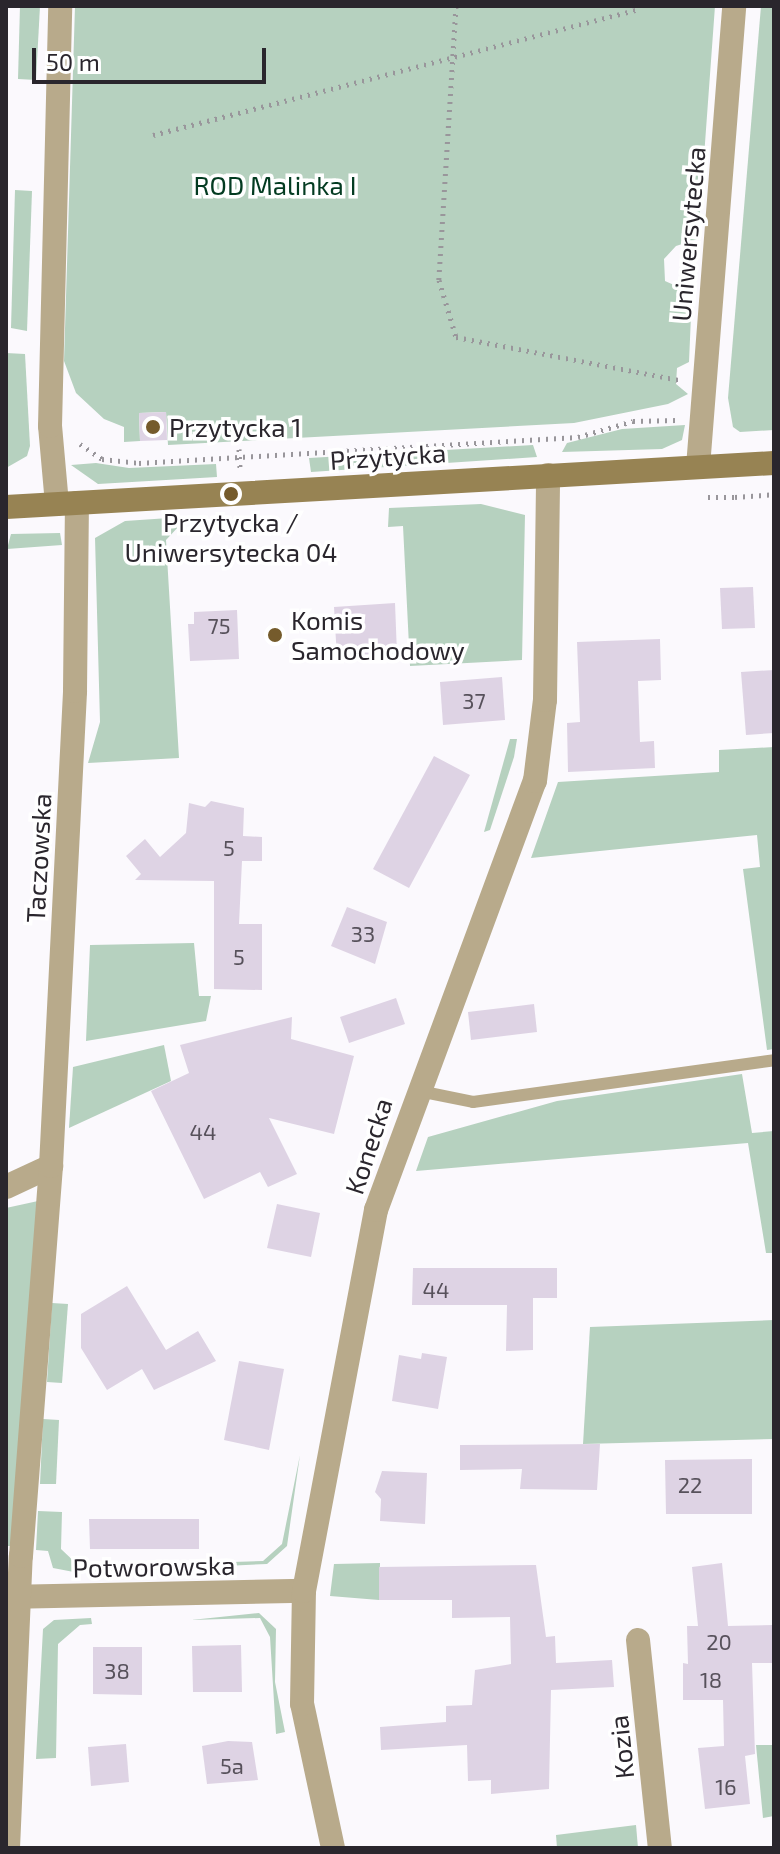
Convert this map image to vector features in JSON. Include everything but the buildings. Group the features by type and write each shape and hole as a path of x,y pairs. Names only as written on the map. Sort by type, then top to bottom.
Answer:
{"main road":[{"name":"Przytycka","path":"6,507 774,463"}],"street":[{"name":"Taczowska","path":"8,1848 13,1597 51,1166 75,691 67,504 51,441 60,6"},
{"name":"Uniwersytecka","path":"698,467 734,6"},
{"name":"Konecka","path":"333,1848 302,1704 304,1591 362,1262 416,1090 508,866 535,781 545,700 548,475"},
{"path":"6,1187 51,1166"},
{"name":"Potworowska","path":"13,1597 304,1591"},
{"name":"Kozia","path":"638,1640 660,1848"}],"lane":[{"path":"416,1090 473,1102 774,1060"}],"path":[{"path":"456,6 439,280 456,337 646,376 704,379"},
{"path":"153,135 639,9"},
{"path":"51,441 82,444 118,462 578,437 633,421 701,419"},
{"path":"239,449 240,470"}],"green space":[{"path":"20,6 40,6 36,80 18,79"},
{"name":"ROD Malinka I","path":"75,6 715,6 698,239 676,246 664,259 665,281 692,293 689,362 677,368 676,384 688,394 668,404 574,423 168,445 166,412 139,413 140,441 124,442 124,427 104,419 76,393 64,361"},
{"path":"761,6 774,6 774,430 740,432 733,427 728,398"},
{"path":"15,190 32,191 27,331 11,328"},
{"path":"6,353 25,354 30,446 27,456 6,468"},
{"path":"685,425 682,440 662,449 562,452 567,443 622,429"},
{"path":"533,445 537,457 311,472 309,458"},
{"path":"96,463 129,468 216,464 217,477 98,484 71,465"},
{"path":"481,504 525,515 522,660 410,666 403,526 388,527 389,508"},
{"path":"169,518 180,525 166,540 179,758 88,763 100,722 95,538 125,521"},
{"path":"60,533 62,545 7,549 11,534"},
{"path":"510,739 517,739 514,757 490,830 484,832"},
{"path":"774,747 774,1049 767,1050 743,869 760,867 757,835 531,858 558,782 719,772 719,750"},
{"path":"194,943 199,996 211,996 206,1021 86,1041 90,945"},
{"path":"164,1045 171,1081 69,1128 73,1067"},
{"path":"742,1074 752,1133 774,1131 774,1253 766,1253 748,1143 416,1171 428,1137 557,1101"},
{"path":"38,1201 13,1546 6,1546 6,1208"},
{"path":"52,1303 68,1304 62,1383 47,1382"},
{"path":"774,1320 774,1439 583,1444 590,1327"},
{"path":"43,1419 59,1420 56,1484 40,1484"},
{"path":"300,1455 287,1546 267,1564 79,1573 53,1568 48,1551 36,1550 38,1511 62,1512 61,1549 80,1567 263,1561 282,1544"},
{"path":"380,1563 379,1600 330,1596 334,1564"},
{"path":"259,1613 276,1629 275,1682 285,1732 276,1734 270,1637 260,1618 191,1620"},
{"path":"91,1618 92,1624 80,1625 58,1644 56,1758 36,1759 43,1629 54,1620"},
{"path":"756,1745 774,1745 774,1816 763,1818"},
{"path":"636,1825 638,1848 557,1848 556,1835"}],"place":[{"name":"Przytycka 1","path":"153,427"},
{"name":"Przytycka / Uniwersytecka 04","path":"231,494"},
{"name":"Komis Samochodowy","path":"275,635"}]}
